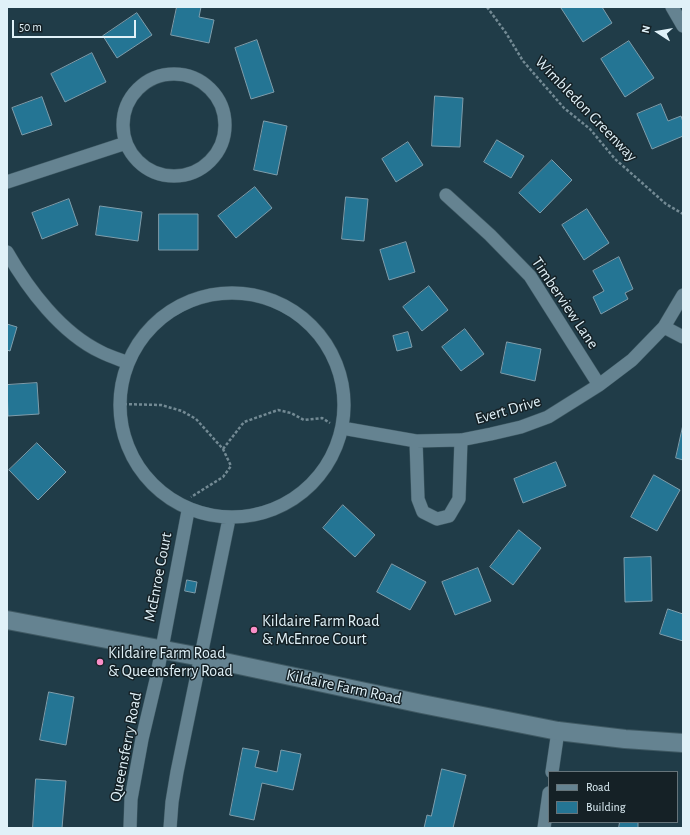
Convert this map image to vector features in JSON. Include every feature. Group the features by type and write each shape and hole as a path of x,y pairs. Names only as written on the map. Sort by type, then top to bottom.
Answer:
{"main road":[{"name":"Kildaire Farm Road","path":"7,620 201,657 558,731 625,739 683,743"}],"street":[{"path":"672,7 683,26"},
{"path":"164,75 182,75 199,80 213,92 222,107 225,123 223,139 217,153 206,166 192,173 176,177 160,175 146,168 134,157 126,143 123,126 126,108 134,93 148,81 164,75"},
{"path":"7,182 126,143"},
{"name":"Timberview Lane","path":"446,195 490,235 530,276 599,385"},
{"path":"7,252 28,285 64,326 81,341 100,352 126,362"},
{"path":"226,294 251,295 274,301 294,311 312,326 324,340 334,357 344,394 342,428 329,462 301,494 285,505 266,513 229,519 188,511 176,505 153,487 132,457 124,435 119,404 121,383 126,362 144,332 159,318 178,306 203,296 226,294"},
{"name":"Evert Drive","path":"342,428 416,441 461,440 521,427 548,417 599,385 632,360 664,327 683,295"},
{"path":"664,327 683,337"},
{"path":"416,441 418,499 424,512 437,519 448,516 459,498 461,440"},
{"name":"McEnroe Court","path":"161,649 188,511"},
{"path":"170,828 172,802 177,772 229,519"},
{"name":"Queensferry Road","path":"130,828 131,799 161,649"},
{"path":"552,771 558,731"},
{"path":"544,828 548,800"}],"path":[{"name":"Wimbledon Greenway","path":"487,7 506,33 523,61 564,108 590,129 615,159 666,204 683,214"},
{"path":"119,404 161,405 182,411 196,419 223,449 231,466 223,477 202,491 176,505"},
{"path":"223,449 244,422 278,410 291,412 304,420 322,418 342,428"}],"building":[{"path":"177,7 201,7 199,17 214,20 209,43 171,35"},
{"path":"602,7 612,23 583,42 561,8"},
{"path":"137,13 152,35 117,58 103,36"},
{"path":"257,40 274,92 251,99 235,48"},
{"path":"629,41 654,78 625,97 601,59"},
{"path":"92,53 106,82 65,102 51,74"},
{"path":"435,96 463,98 460,147 432,146"},
{"path":"42,97 52,125 22,135 12,108"},
{"path":"661,104 668,121 681,116 683,122 683,136 652,149 637,114"},
{"path":"264,121 287,126 277,175 254,170"},
{"path":"497,140 524,156 511,178 484,162"},
{"path":"408,142 423,165 396,182 382,159"},
{"path":"552,160 572,180 540,213 519,193"},
{"path":"255,187 272,208 236,238 218,216"},
{"path":"346,197 368,199 364,241 342,239"},
{"path":"69,199 78,225 42,239 32,213"},
{"path":"100,206 142,212 138,241 96,235"},
{"path":"587,209 609,243 584,260 562,225"},
{"path":"159,214 198,214 198,250 159,250"},
{"path":"406,242 415,272 389,280 380,250"},
{"path":"619,257 633,289 625,293 628,299 601,314 593,297 604,291 593,271"},
{"path":"429,286 448,310 422,331 403,307"},
{"path":"7,324 17,327 10,351 7,350"},
{"path":"465,329 484,354 461,371 442,347"},
{"path":"408,332 412,347 397,351 393,336"},
{"path":"507,342 541,349 535,381 501,373"},
{"path":"37,383 39,414 8,416 7,385"},
{"path":"683,425 683,460 676,458"},
{"path":"37,443 66,472 38,500 9,470"},
{"path":"556,462 566,486 523,503 514,479"},
{"path":"654,475 680,490 657,531 631,517"},
{"path":"343,505 375,535 355,557 323,528"},
{"path":"519,530 541,548 513,585 490,567"},
{"path":"651,557 652,601 625,602 624,558"},
{"path":"392,564 426,582 410,610 377,592"},
{"path":"478,568 491,601 455,615 442,582"},
{"path":"187,580 197,582 195,593 185,591"},
{"path":"668,609 683,614 683,641 660,634"},
{"path":"49,692 74,697 66,745 40,740"},
{"path":"243,748 259,751 255,767 277,772 281,750 301,754 293,790 262,783 254,820 230,815"},
{"path":"442,769 466,775 453,828 424,828 427,815 431,816"},
{"path":"36,779 66,781 62,828 33,828"},
{"path":"620,823 638,823 638,828 619,828"}],"place":[{"name":"Kildaire Farm Road & McEnroe Court","path":"254,630"},
{"name":"Kildaire Farm Road & Queensferry Road","path":"100,662"}]}
